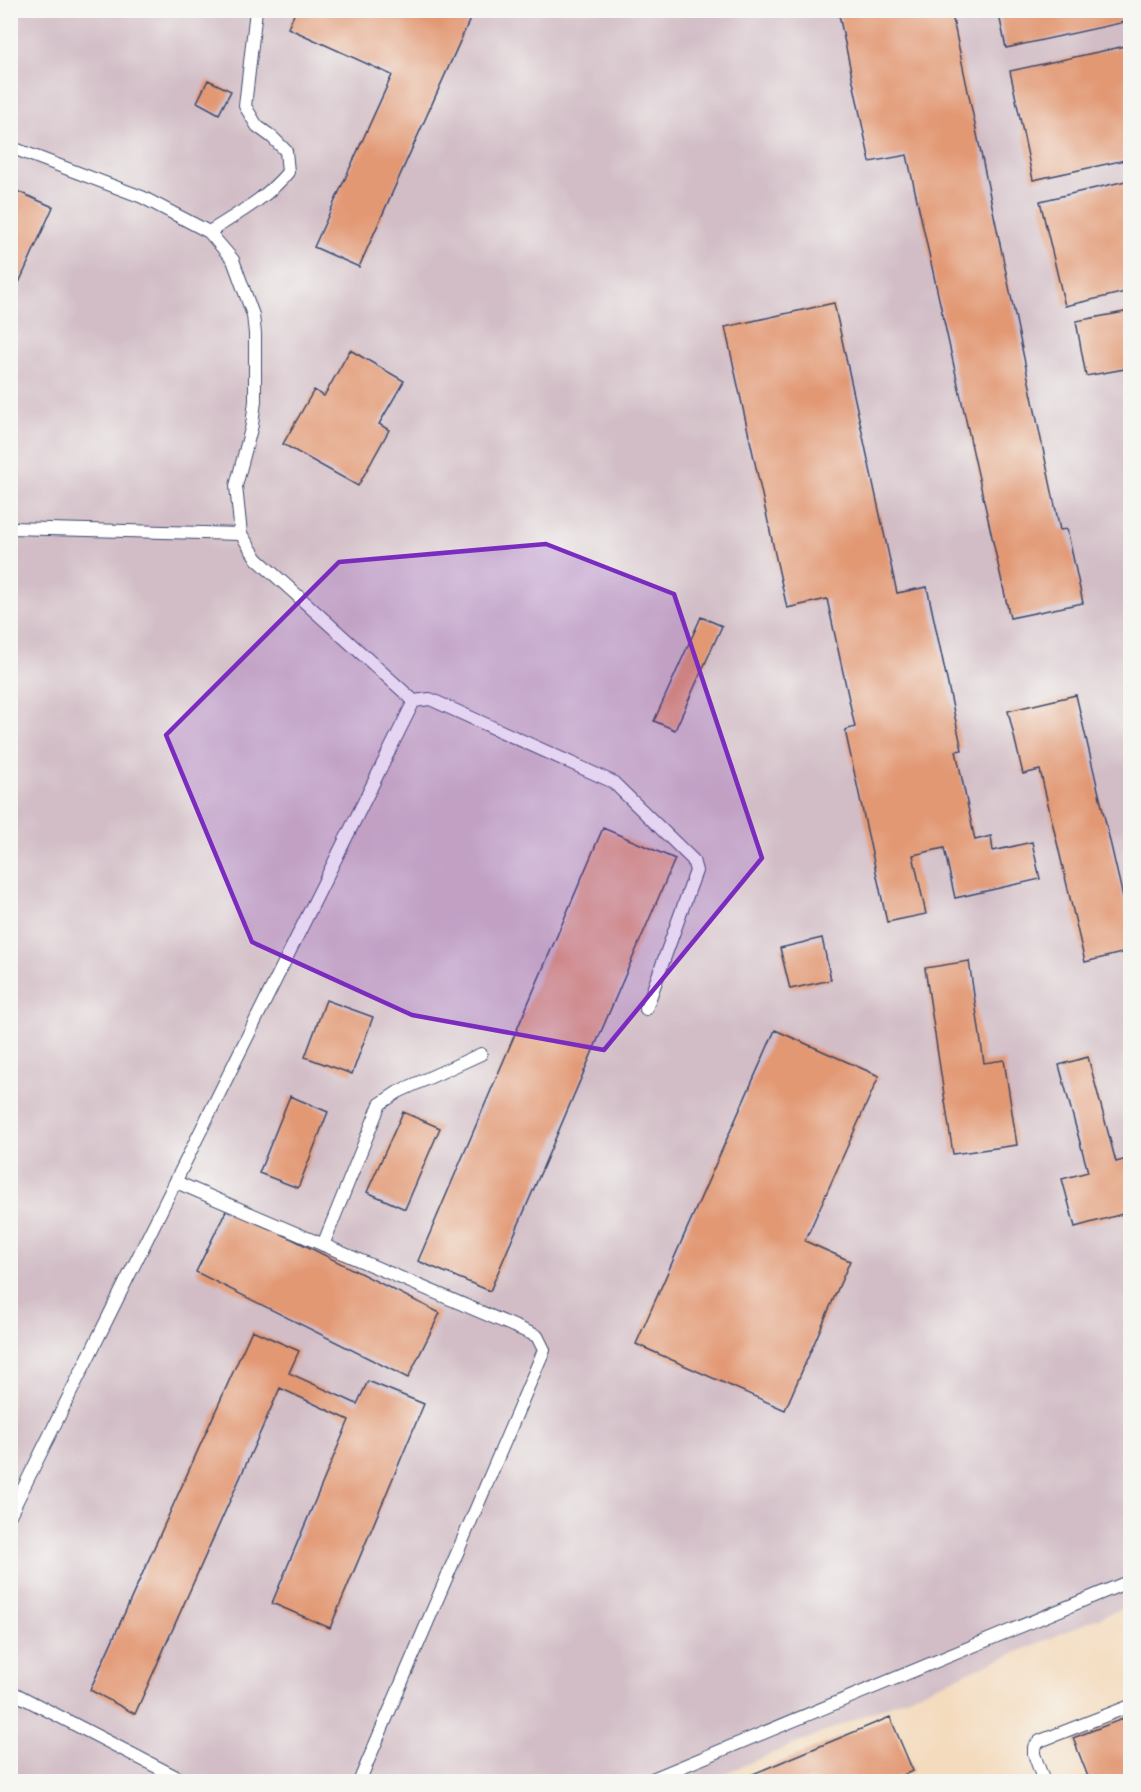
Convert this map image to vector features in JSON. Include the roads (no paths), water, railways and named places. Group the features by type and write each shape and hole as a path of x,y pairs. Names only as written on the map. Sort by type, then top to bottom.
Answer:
{"lane":[{"path":"209,232 277,186 288,172 286,152 272,137 257,126 245,106 256,10"},
{"path":"10,147 142,197 209,232 233,260 253,315 255,401 252,425 236,486 241,534 257,559 414,701 429,699 613,782 693,860 696,871 646,1010"},
{"path":"10,528 241,534"},
{"path":"10,1515 414,701"},
{"path":"323,1245 380,1104 398,1092 481,1054"},
{"path":"176,1182 537,1336 544,1350 359,1782"},
{"path":"645,1782 1131,1581"},
{"path":"10,1691 186,1782"},
{"path":"1044,1782 1034,1754 1034,1747 1040,1741 1131,1706"}]}
